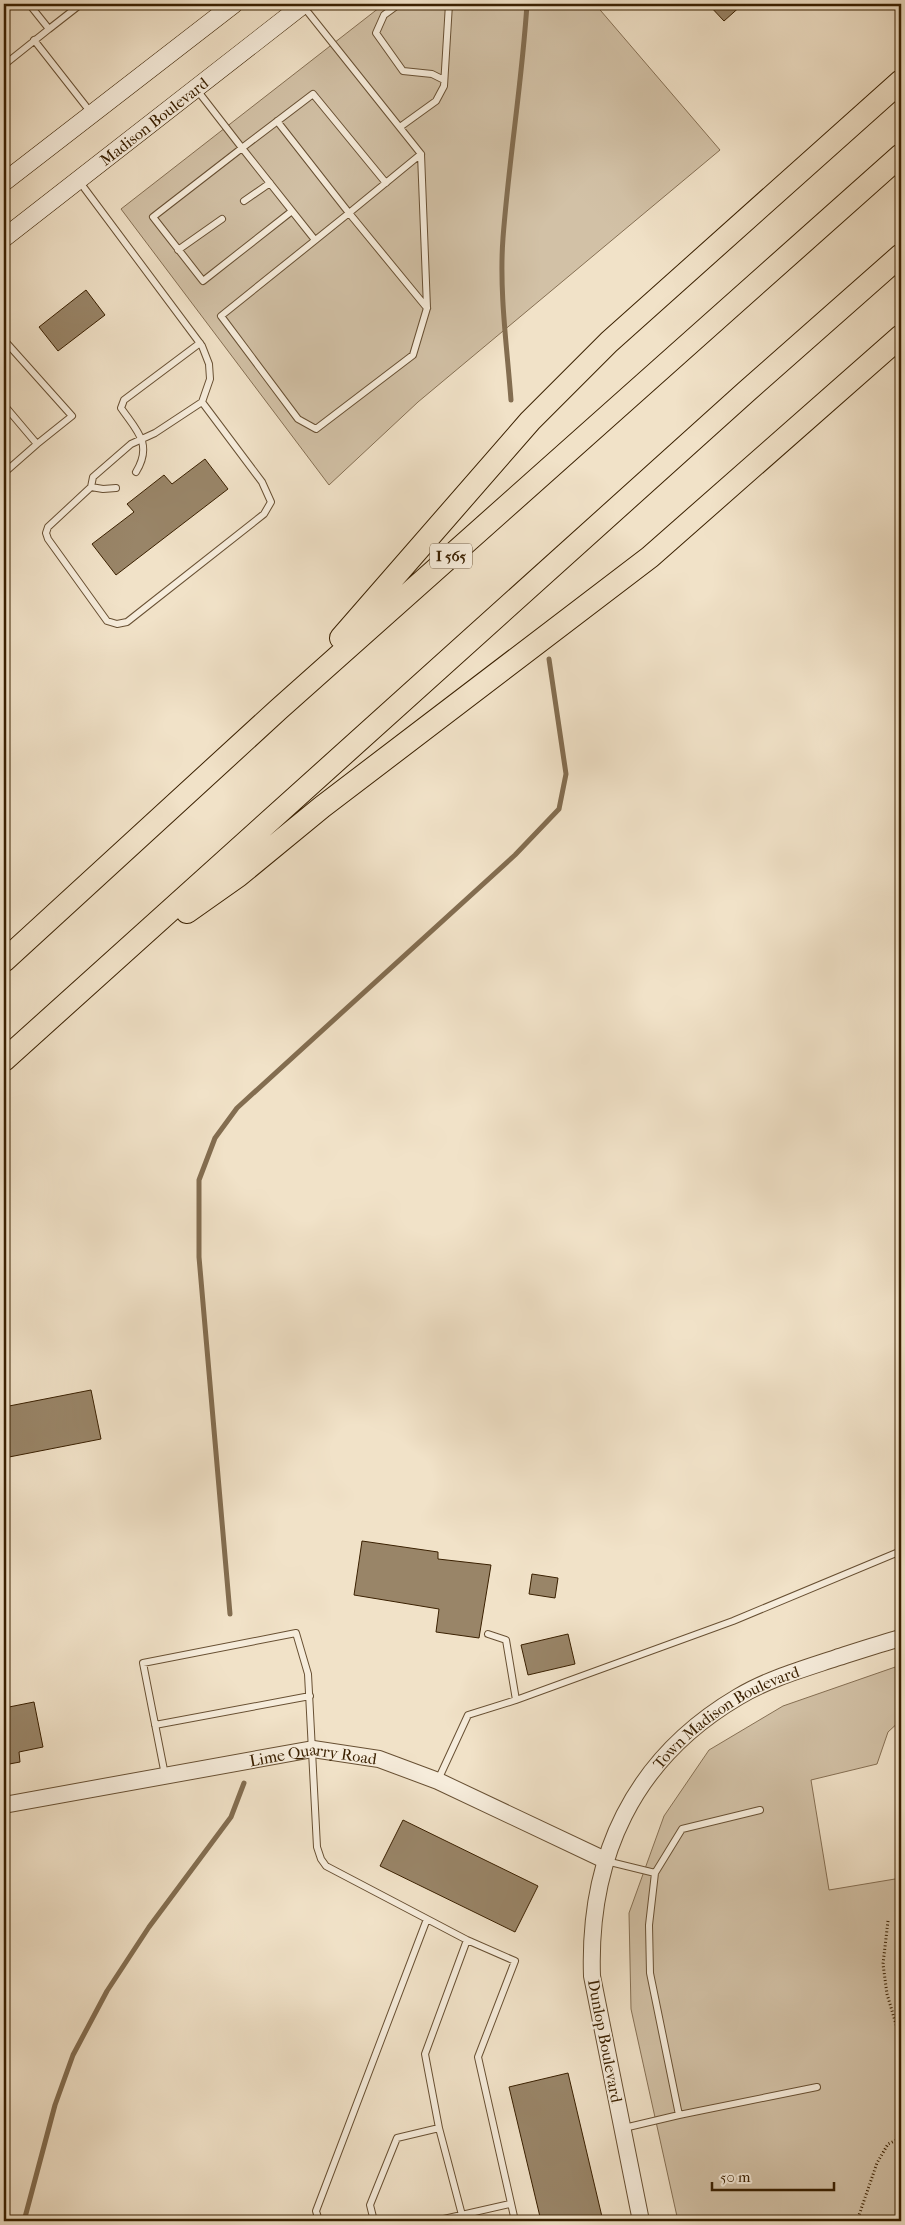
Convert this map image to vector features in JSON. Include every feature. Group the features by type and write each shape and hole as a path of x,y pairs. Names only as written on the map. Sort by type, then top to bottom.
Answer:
{"highway":[{"path":"279,709 530,421 609,342 901,81"},
{"name":"I 565","path":"4,961 279,709 901,155"},
{"path":"4,1060 747,391 901,255"},
{"path":"103,972 238,876 344,790 650,557 901,336"}],"main road":[{"path":"207,25 226,4"},
{"path":"4,182 234,4"},
{"name":"Madison Boulevard","path":"4,238 298,6"}],"street":[{"name":"Town Madison Boulevard","path":"605,1860 632,1798 659,1761 688,1732 738,1696 789,1673 901,1638"},
{"name":"Lime Quarry Road","path":"4,1805 313,1749 379,1759 438,1781 605,1860"},
{"name":"Dunlop Boulevard","path":"605,1860 595,1901 591,1940 592,1976 641,2221"}],"lane":[{"path":"29,4 50,29"},
{"path":"4,65 81,4"},
{"path":"399,4 384,16 376,33 403,71 432,74 444,80"},
{"path":"400,127 436,101 444,86 449,4"},
{"path":"298,6 421,154 427,308 412,355 316,429 298,419 220,316 421,154"},
{"path":"34,40 92,114"},
{"path":"196,88 315,240"},
{"path":"292,211 202,281 153,218 313,94 386,183"},
{"path":"277,121 427,308"},
{"path":"78,180 200,342 209,364 210,379 202,402 143,439 131,444 92,477 91,486 48,527 46,533 107,620 117,624 127,622 264,514 271,502 262,482 202,402"},
{"path":"244,201 270,183"},
{"path":"178,250 222,219"},
{"path":"4,340 72,416 4,473"},
{"path":"136,472 144,460 143,439 121,408 124,400 200,342"},
{"path":"4,405 37,444"},
{"path":"91,486 104,490 116,488"},
{"path":"438,1781 468,1715 516,1700 733,1620 901,1551"},
{"path":"166,1776 143,1663 296,1633 308,1674 317,1847 321,1859 326,1866 467,1940 515,1961 478,2057 515,2221"},
{"path":"488,1634 506,1640 516,1700"},
{"path":"155,1725 310,1696"},
{"path":"679,2115 650,1973 649,1925 655,1873 682,1829 760,1810"},
{"path":"605,1860 655,1873"},
{"path":"319,2221 316,2211 427,1919"},
{"path":"459,2218 425,2054 467,1940"},
{"path":"622,2129 679,2115 817,2088"},
{"path":"374,2221 370,2205 397,2138 439,2128"},
{"path":"435,2221 459,2218 510,2204"}],"path":[{"path":"888,1920 883,1964 887,1994 901,2041"},
{"path":"857,2221 877,2163 888,2144 901,2138"}],"shaded area":[{"path":"384,4 595,4 720,150 418,402 329,485 121,209"},
{"path":"901,1665 901,1720 888,1732 877,1764 811,1780 829,1890 901,1878 901,2221 678,2221 631,2009 629,1913 664,1816 709,1750 783,1706"}],"building":[{"path":"708,4 743,4 724,21"},
{"path":"86,290 105,315 58,351 39,327"},
{"path":"205,459 228,489 116,575 92,544 134,512 127,504 164,475 172,484"},
{"path":"91,1390 101,1439 4,1458 4,1407"},
{"path":"362,1541 438,1552 438,1559 491,1565 479,1638 436,1632 439,1609 354,1595"},
{"path":"532,1574 558,1578 555,1598 529,1594"},
{"path":"568,1634 575,1664 528,1675 521,1645"},
{"path":"34,1702 43,1747 19,1752 20,1762 4,1765 4,1708"},
{"path":"403,1820 538,1886 515,1932 380,1866"},
{"path":"568,2073 603,2221 541,2221 509,2087"}],"waterway":[{"path":"511,400 504,319 502,258 527,4"},
{"path":"230,1614 199,1257 199,1180 215,1138 237,1108 515,855 559,809 566,774 549,659"},
{"path":"24,2221 55,2105 73,2055 107,1991 149,1927 231,1817 244,1783"}]}
